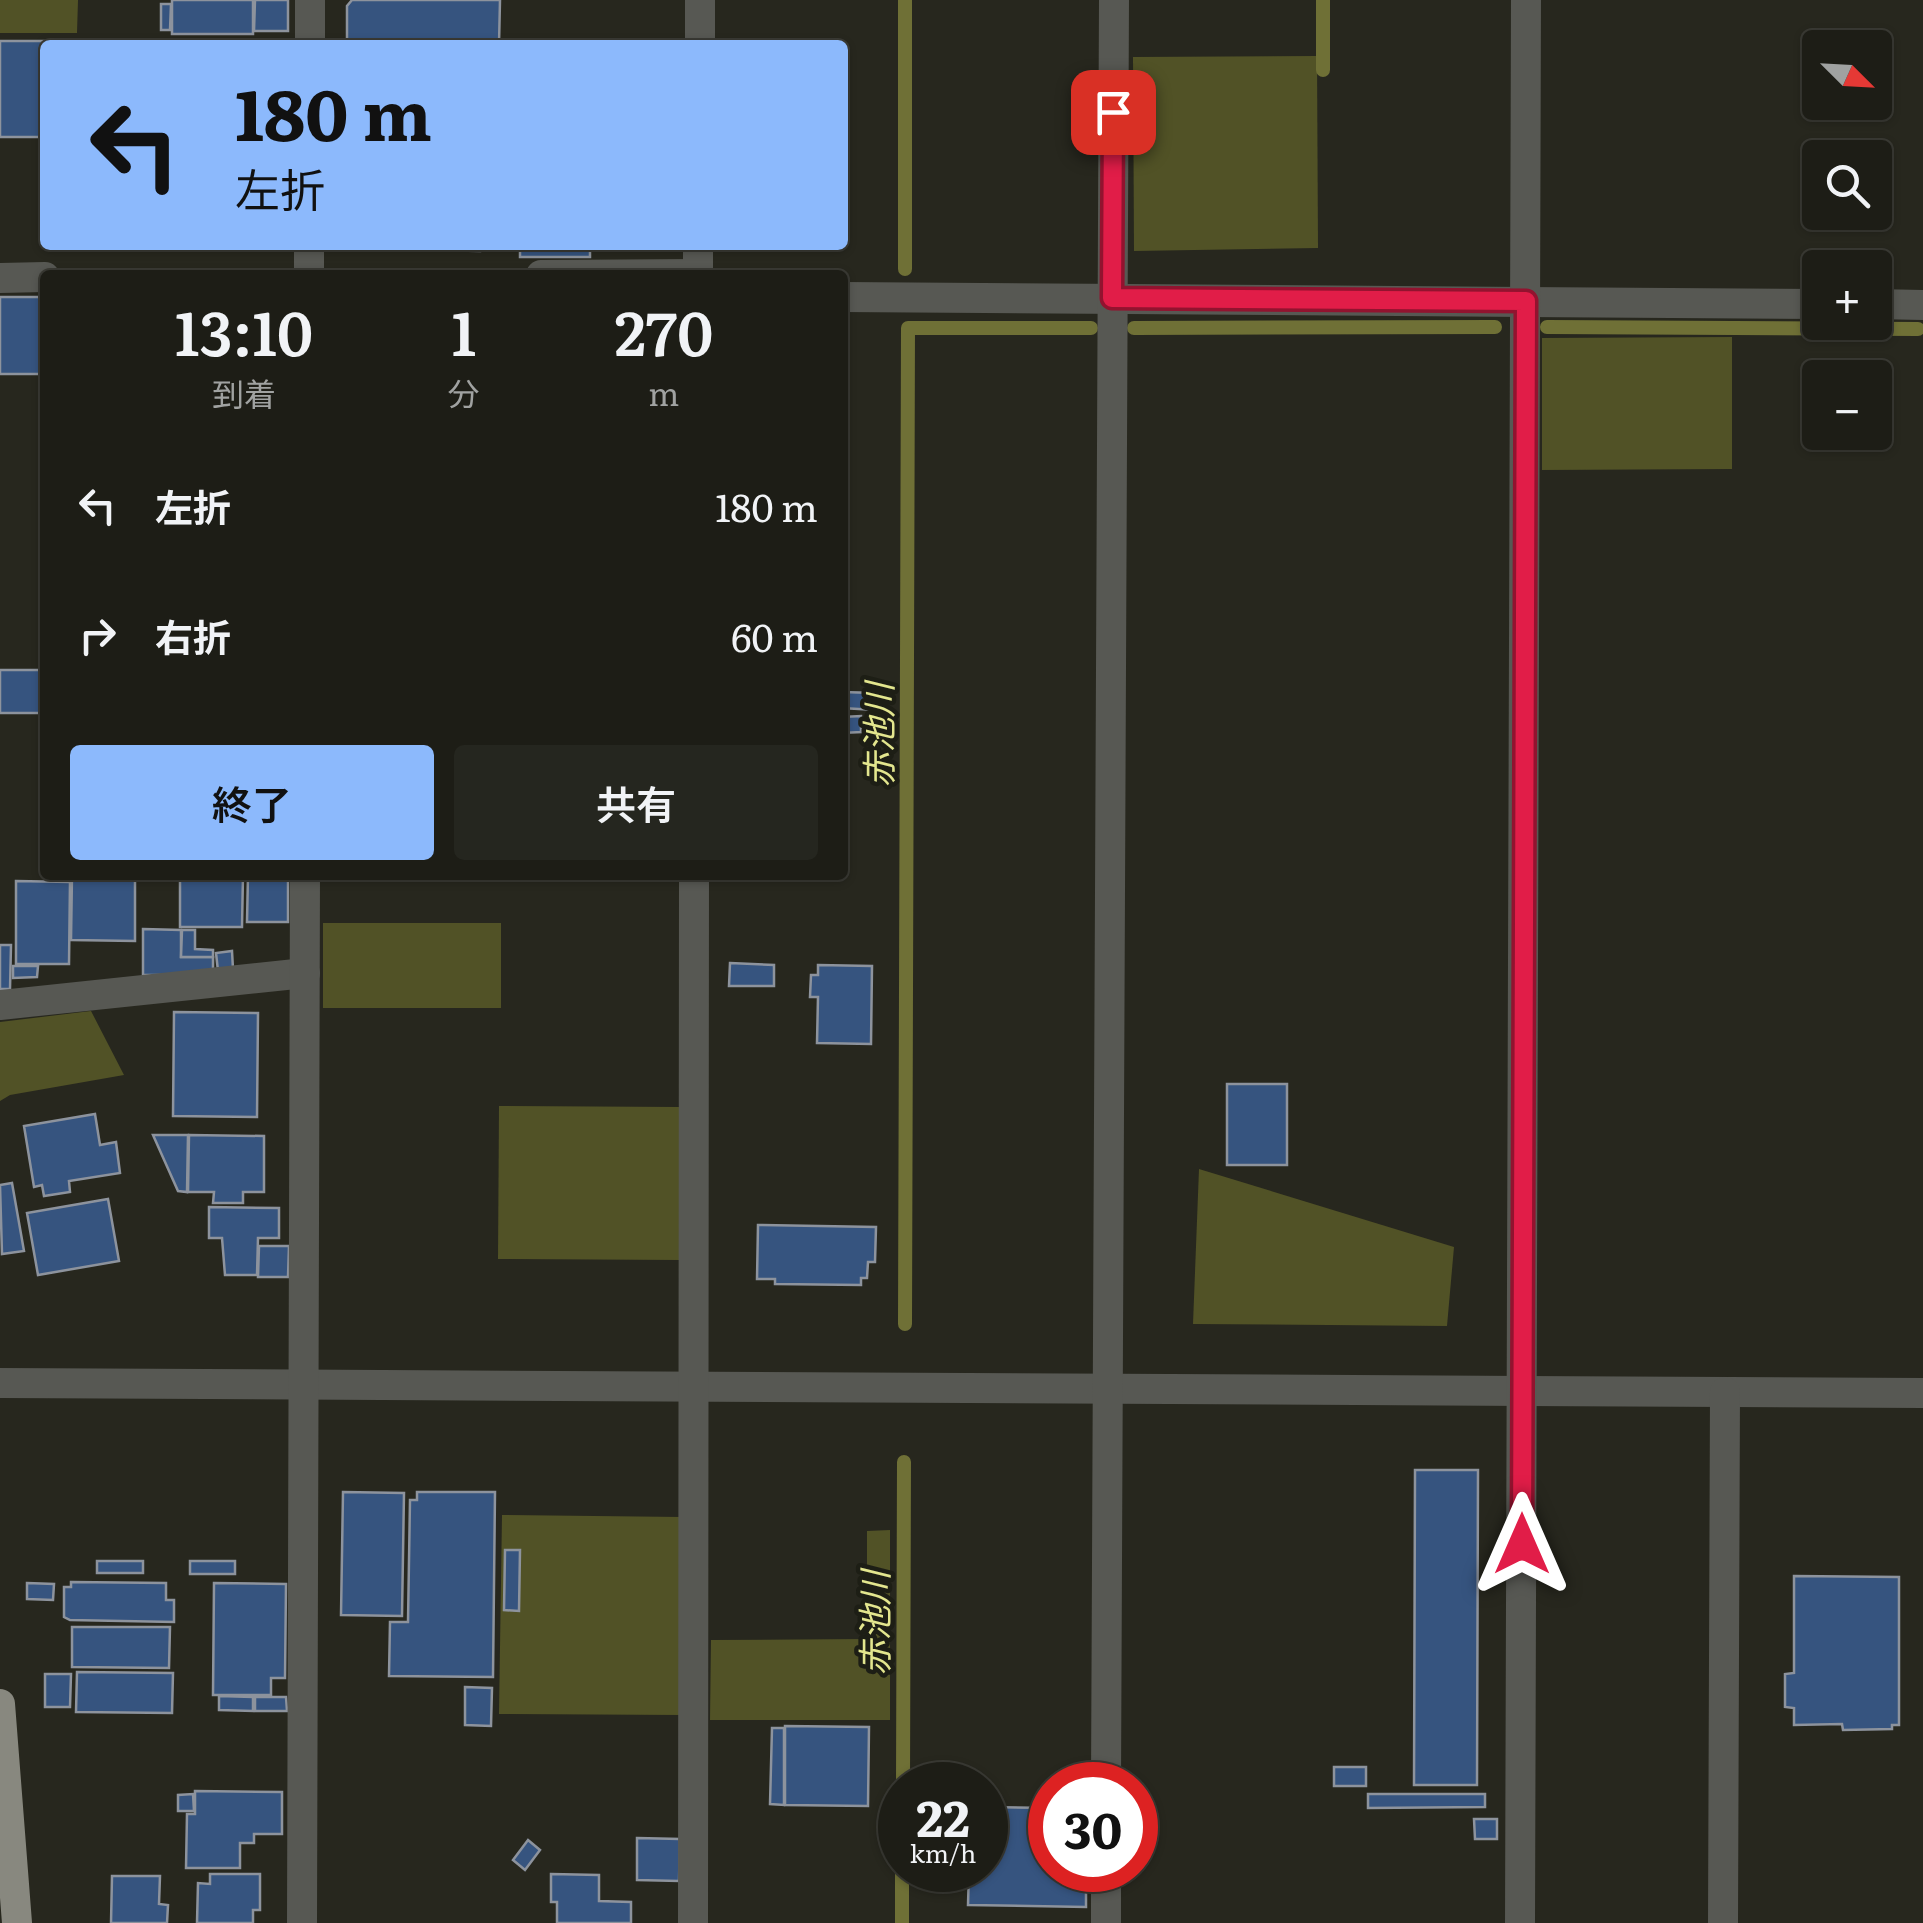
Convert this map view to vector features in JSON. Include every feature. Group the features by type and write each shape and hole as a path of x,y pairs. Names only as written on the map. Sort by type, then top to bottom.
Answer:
{"main road":[{"path":"0,1704 17,1923"}],"street":[{"path":"310,0 310,40"},
{"path":"700,0 700,40"},
{"path":"1106,1762 1114,0"},
{"path":"1520,1923 1526,0"},
{"path":"0,278 40,278"},
{"path":"848,296 1802,304"},
{"path":"1892,304 1923,304"},
{"path":"302,1923 305,880"},
{"path":"693,1923 690,1387 694,880"},
{"path":"0,1005 305,974"},
{"path":"0,1383 1923,1393"},
{"path":"1723,1923 1725,1392"},
{"path":"1106,1892 1106,1923"}],"shaded area":[{"path":"0,0 78,0 77,33 0,33"},
{"path":"1317,56 1318,248 1134,251 1133,57"},
{"path":"1732,337 1732,469 1542,470 1542,338"},
{"path":"323,923 501,923 501,1008 323,1008"},
{"path":"91,1011 124,1075 10,1095 0,1101 0,1022"},
{"path":"499,1106 680,1107 679,1260 498,1259"},
{"path":"1199,1169 1454,1247 1447,1326 1193,1324"},
{"path":"502,1515 682,1517 681,1715 499,1714"},
{"path":"890,1530 890,1720 710,1720 711,1640 867,1639 867,1531"}],"building":[{"path":"172,0 253,0 253,34 172,34"},
{"path":"255,0 288,0 288,31 254,31"},
{"path":"352,0 500,0 499,40 347,40 347,6"},
{"path":"161,4 171,4 170,30 161,30"},
{"path":"0,41 40,41 40,137 0,137"},
{"path":"520,250 590,250 590,257 520,257"},
{"path":"0,297 40,297 40,374 0,374"},
{"path":"0,670 40,670 40,713 0,713"},
{"path":"848,692 875,693 875,710 848,708"},
{"path":"861,716 861,732 848,733 848,717"},
{"path":"72,880 135,880 135,941 71,940"},
{"path":"180,880 243,880 242,927 180,927"},
{"path":"248,880 288,880 288,922 247,922"},
{"path":"16,881 70,882 69,964 16,964"},
{"path":"143,929 181,930 181,957 213,957 213,975 143,975"},
{"path":"182,930 195,930 195,949 213,950 213,957 181,957"},
{"path":"0,945 11,945 10,989 0,989"},
{"path":"232,951 233,969 218,971 216,953"},
{"path":"730,963 774,965 774,986 729,986"},
{"path":"818,965 872,966 871,1044 817,1043 818,997 810,997 811,975 818,975"},
{"path":"13,966 38,966 37,977 13,978"},
{"path":"174,1012 258,1013 257,1117 173,1116"},
{"path":"1227,1084 1287,1084 1287,1165 1227,1165"},
{"path":"95,1114 100,1145 116,1142 120,1173 69,1181 70,1192 44,1196 42,1185 34,1187 24,1126"},
{"path":"153,1135 188,1135 187,1192 178,1191"},
{"path":"189,1135 264,1136 264,1192 243,1192 243,1203 213,1203 214,1192 188,1192"},
{"path":"12,1183 24,1251 2,1254 0,1185"},
{"path":"108,1199 119,1261 38,1275 27,1213"},
{"path":"209,1207 279,1208 279,1238 258,1238 257,1275 225,1275 222,1238 209,1238"},
{"path":"758,1225 876,1227 875,1262 868,1262 867,1278 861,1278 861,1285 775,1284 775,1279 757,1279"},
{"path":"259,1246 289,1246 288,1277 258,1277"},
{"path":"1415,1470 1478,1470 1477,1785 1414,1785"},
{"path":"343,1492 404,1493 402,1616 341,1615"},
{"path":"417,1492 495,1492 493,1677 389,1676 390,1622 408,1622 410,1500 417,1500"},
{"path":"505,1550 520,1550 519,1611 504,1610"},
{"path":"97,1561 143,1561 143,1573 97,1573"},
{"path":"190,1561 235,1561 235,1574 190,1574"},
{"path":"1794,1576 1899,1577 1899,1725 1892,1725 1892,1729 1843,1730 1842,1724 1794,1725 1794,1708 1785,1707 1785,1674 1794,1673"},
{"path":"71,1582 166,1583 166,1600 174,1600 174,1622 70,1620 64,1617 64,1587 71,1587"},
{"path":"27,1583 54,1584 53,1600 27,1599"},
{"path":"214,1583 286,1584 285,1678 271,1678 271,1695 213,1695"},
{"path":"72,1627 170,1627 169,1668 72,1667"},
{"path":"77,1672 173,1673 172,1713 76,1712"},
{"path":"45,1674 71,1674 70,1707 45,1707"},
{"path":"465,1687 492,1688 491,1726 465,1725"},
{"path":"219,1696 253,1697 253,1711 219,1710"},
{"path":"255,1697 286,1697 287,1711 255,1711"},
{"path":"785,1726 869,1727 868,1806 785,1805"},
{"path":"772,1728 784,1728 784,1805 770,1804"},
{"path":"1334,1767 1366,1767 1366,1786 1334,1786"},
{"path":"195,1791 282,1792 282,1834 254,1834 254,1843 240,1843 240,1868 186,1868 187,1814 195,1814"},
{"path":"193,1794 194,1811 178,1811 178,1795"},
{"path":"1368,1794 1485,1794 1485,1807 1368,1808"},
{"path":"1008,1807 1028,1808 1028,1892 1086,1892 1086,1907 968,1905 968,1892 1008,1892"},
{"path":"1474,1819 1497,1819 1497,1839 1475,1839"},
{"path":"637,1838 680,1839 679,1881 637,1880"},
{"path":"528,1840 540,1850 525,1870 513,1860"},
{"path":"210,1874 260,1874 260,1910 253,1910 253,1923 197,1923 198,1883 210,1884"},
{"path":"551,1874 599,1875 599,1901 631,1902 631,1923 557,1923 557,1902 551,1902"},
{"path":"112,1876 160,1876 159,1904 168,1905 167,1923 111,1923"}],"waterway":[{"path":"905,0 905,269"},
{"path":"1323,0 1323,70"},
{"name":"赤池川","path":"1134,328 1495,327"},
{"path":"1547,327 1918,329"},
{"name":"赤池川","path":"905,1324 908,328 1091,328"},
{"name":"赤池川","path":"903,1762 904,1462"},
{"name":"赤池川","path":"902,1892 902,1923"}],"route":[{"path":"1113,112 1112,298 1526,301 1522,1544"}]}
